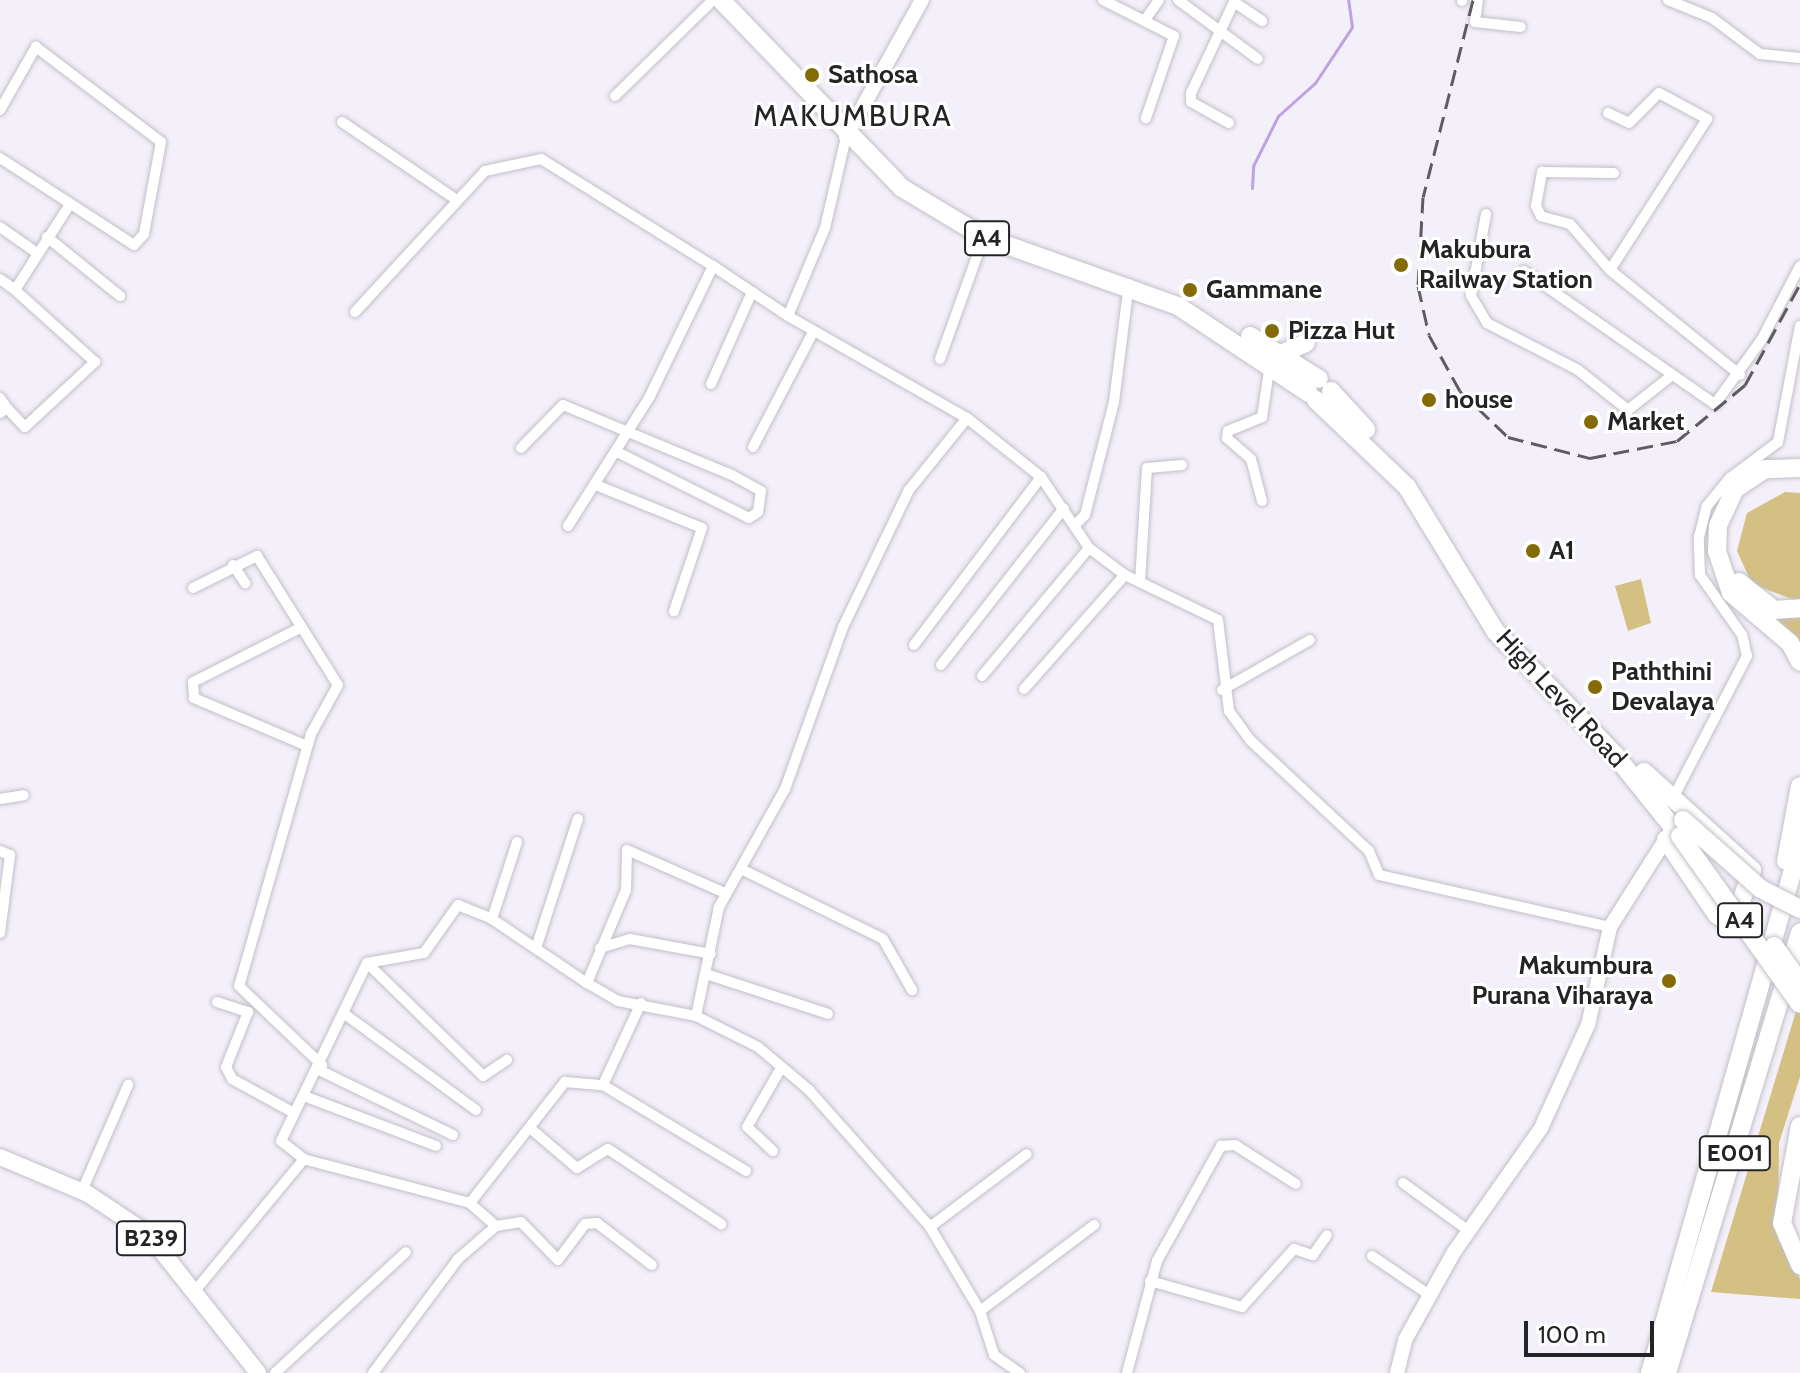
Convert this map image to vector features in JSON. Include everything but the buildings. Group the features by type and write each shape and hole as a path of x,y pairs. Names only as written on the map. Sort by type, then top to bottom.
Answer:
{"highway":[{"name":"High Level Road","path":"721,0 902,188 984,237 1211,314 1319,391 1417,486 1503,625 1544,675 1673,799 1678,831 1800,1004"},
{"name":"High Level Road","path":"727,0 848,135 956,217 1129,285"},
{"path":"1275,359 1306,343"},
{"name":"High Level Road","path":"1319,391 1407,487 1496,632 1678,831 1800,982"},
{"path":"1800,468 1765,469 1735,489 1718,525 1717,551 1731,593 1790,643 1800,662"},
{"path":"1800,477 1770,479 1746,494 1727,543 1731,570 1747,595 1774,610 1800,608"},
{"path":"1751,1024 1800,786"},
{"path":"1673,799 1752,870 1733,925 1717,915 1678,831"},
{"path":"1678,831 1761,889 1800,909"},
{"name":"E001","path":"1650,1373 1800,845"},
{"name":"E001","path":"1667,1373 1800,933"},
{"path":"1800,1126 1782,1223 1800,1265"},
{"path":"1800,1175 1793,1214 1800,1242"}],"main road":[{"name":"B239","path":"0,1157 84,1192 148,1234 258,1373"}],"street":[{"path":"615,96 713,0"},
{"path":"788,316 825,228 848,135 921,0"},
{"path":"1103,0 1160,28 1176,45 1149,95 1146,118"},
{"path":"1145,20 1159,0"},
{"path":"1178,0 1195,4 1218,29 1258,59"},
{"path":"1478,0 1475,22 1521,27"},
{"path":"1668,0 1712,18 1760,54 1800,58"},
{"path":"1229,123 1191,102 1218,29 1234,2 1262,21"},
{"path":"0,110 36,47 161,142 144,234 134,245 0,158"},
{"path":"1608,113 1629,123 1659,93 1708,120 1610,270"},
{"path":"342,122 454,198"},
{"path":"355,312 454,198 485,171 541,159 713,266 812,334 914,381 967,418 1041,477 1089,548 1125,575 1218,620 1222,690 1250,740 1369,851 1379,875 1610,927"},
{"path":"1614,173 1542,172 1536,206 1541,216 1570,224 1610,270 1740,375"},
{"path":"15,290 70,204"},
{"path":"1486,214 1471,296 1487,323 1578,370 1625,409 1634,410 1671,376"},
{"path":"0,227 37,253"},
{"path":"47,237 120,296"},
{"path":"940,359 984,237"},
{"path":"568,526 631,431 713,266"},
{"path":"1524,271 1715,404 1740,375 1800,266"},
{"path":"0,279 95,362 25,427 4,410 0,398"},
{"path":"1075,525 1085,515 1114,402 1129,285"},
{"path":"711,384 752,292"},
{"path":"1673,799 1747,656 1742,635 1714,601 1700,575 1707,506 1778,442 1800,326"},
{"path":"753,447 812,334"},
{"path":"1262,501 1251,459 1227,438 1262,417 1275,359"},
{"path":"521,448 563,405 631,431 761,491 758,512 749,518 617,452"},
{"path":"696,1016 709,975 725,893 785,789 843,627 909,490 967,418"},
{"path":"1140,582 1147,468 1182,465"},
{"path":"914,645 1041,477"},
{"path":"596,485 702,528 674,611"},
{"path":"941,665 1064,508"},
{"path":"982,676 1089,548"},
{"path":"193,588 233,565 262,560 300,628 338,685 307,746 239,986 320,1068 453,1135"},
{"path":"233,565 245,583"},
{"path":"1024,689 1125,575"},
{"path":"300,628 193,682 194,698 307,746"},
{"path":"1222,690 1310,640"},
{"path":"0,799 24,795"},
{"path":"536,948 578,819"},
{"path":"1397,1373 1431,1296 1469,1231 1541,1128 1588,1025 1610,927 1678,831"},
{"path":"492,919 517,842"},
{"path":"587,983 626,890 627,850 725,893"},
{"path":"0,851 10,855 0,933"},
{"path":"741,869 883,939 912,990"},
{"path":"367,963 424,953 458,905 492,919 618,1001 696,1016 781,1068 871,1152 930,1227 980,1311 994,1355 1020,1373"},
{"path":"600,948 630,939 711,954"},
{"path":"367,963 346,1015 281,1141 304,1159 470,1203 496,1226"},
{"path":"367,963 483,1076 507,1060"},
{"path":"709,975 828,1014"},
{"path":"217,1002 248,1012 226,1067 232,1079 294,1113"},
{"path":"603,1085 641,1003"},
{"path":"346,1015 476,1110"},
{"path":"773,1151 747,1127 781,1068"},
{"path":"470,1203 565,1082 603,1085 746,1171"},
{"path":"84,1192 128,1089"},
{"path":"304,1096 436,1146"},
{"path":"530,1128 577,1168 608,1149 721,1224"},
{"path":"1127,1373 1150,1281 1226,1143 1296,1184"},
{"path":"930,1227 1027,1154"},
{"path":"194,1292 304,1159"},
{"path":"1403,1183 1469,1231"},
{"path":"373,1373 458,1259 496,1226 521,1222 558,1260 585,1224 597,1223 652,1265"},
{"path":"980,1311 1094,1225"},
{"path":"1150,1281 1242,1307 1294,1249 1313,1255 1327,1235"},
{"path":"275,1373 406,1252"},
{"path":"1372,1256 1431,1296"}],"shaded area":[{"path":"1785,492 1800,493 1800,602 1752,584 1737,551 1747,513"},
{"path":"1641,579 1651,623 1628,631 1615,586"},
{"path":"1760,608 1800,617 1800,643 1788,631"},
{"path":"1800,998 1800,1077 1779,1143 1778,1239 1800,1279 1800,1299 1711,1292"}],"waterway":[{"path":"1252,188 1253,166 1278,116 1315,83 1352,27 1348,0"}],"railway":[{"path":"1473,0 1423,197 1418,286 1429,335 1460,391 1508,437 1590,458 1677,441 1745,385 1800,284"}],"place":[{"name":"Sathosa","path":"812,75"},
{"name":"Makubura Railway Station","path":"1401,265"},
{"name":"Gammane","path":"1190,290"},
{"name":"Pizza Hut","path":"1272,331"},
{"name":"house","path":"1429,400"},
{"name":"Market","path":"1591,422"},
{"name":"A1","path":"1533,551"},
{"name":"Paththini Devalaya","path":"1595,687"},
{"name":"Makumbura Purana Viharaya","path":"1669,981"}],"district":[{"name":"MAKUMBURA","path":"853,116"}]}
